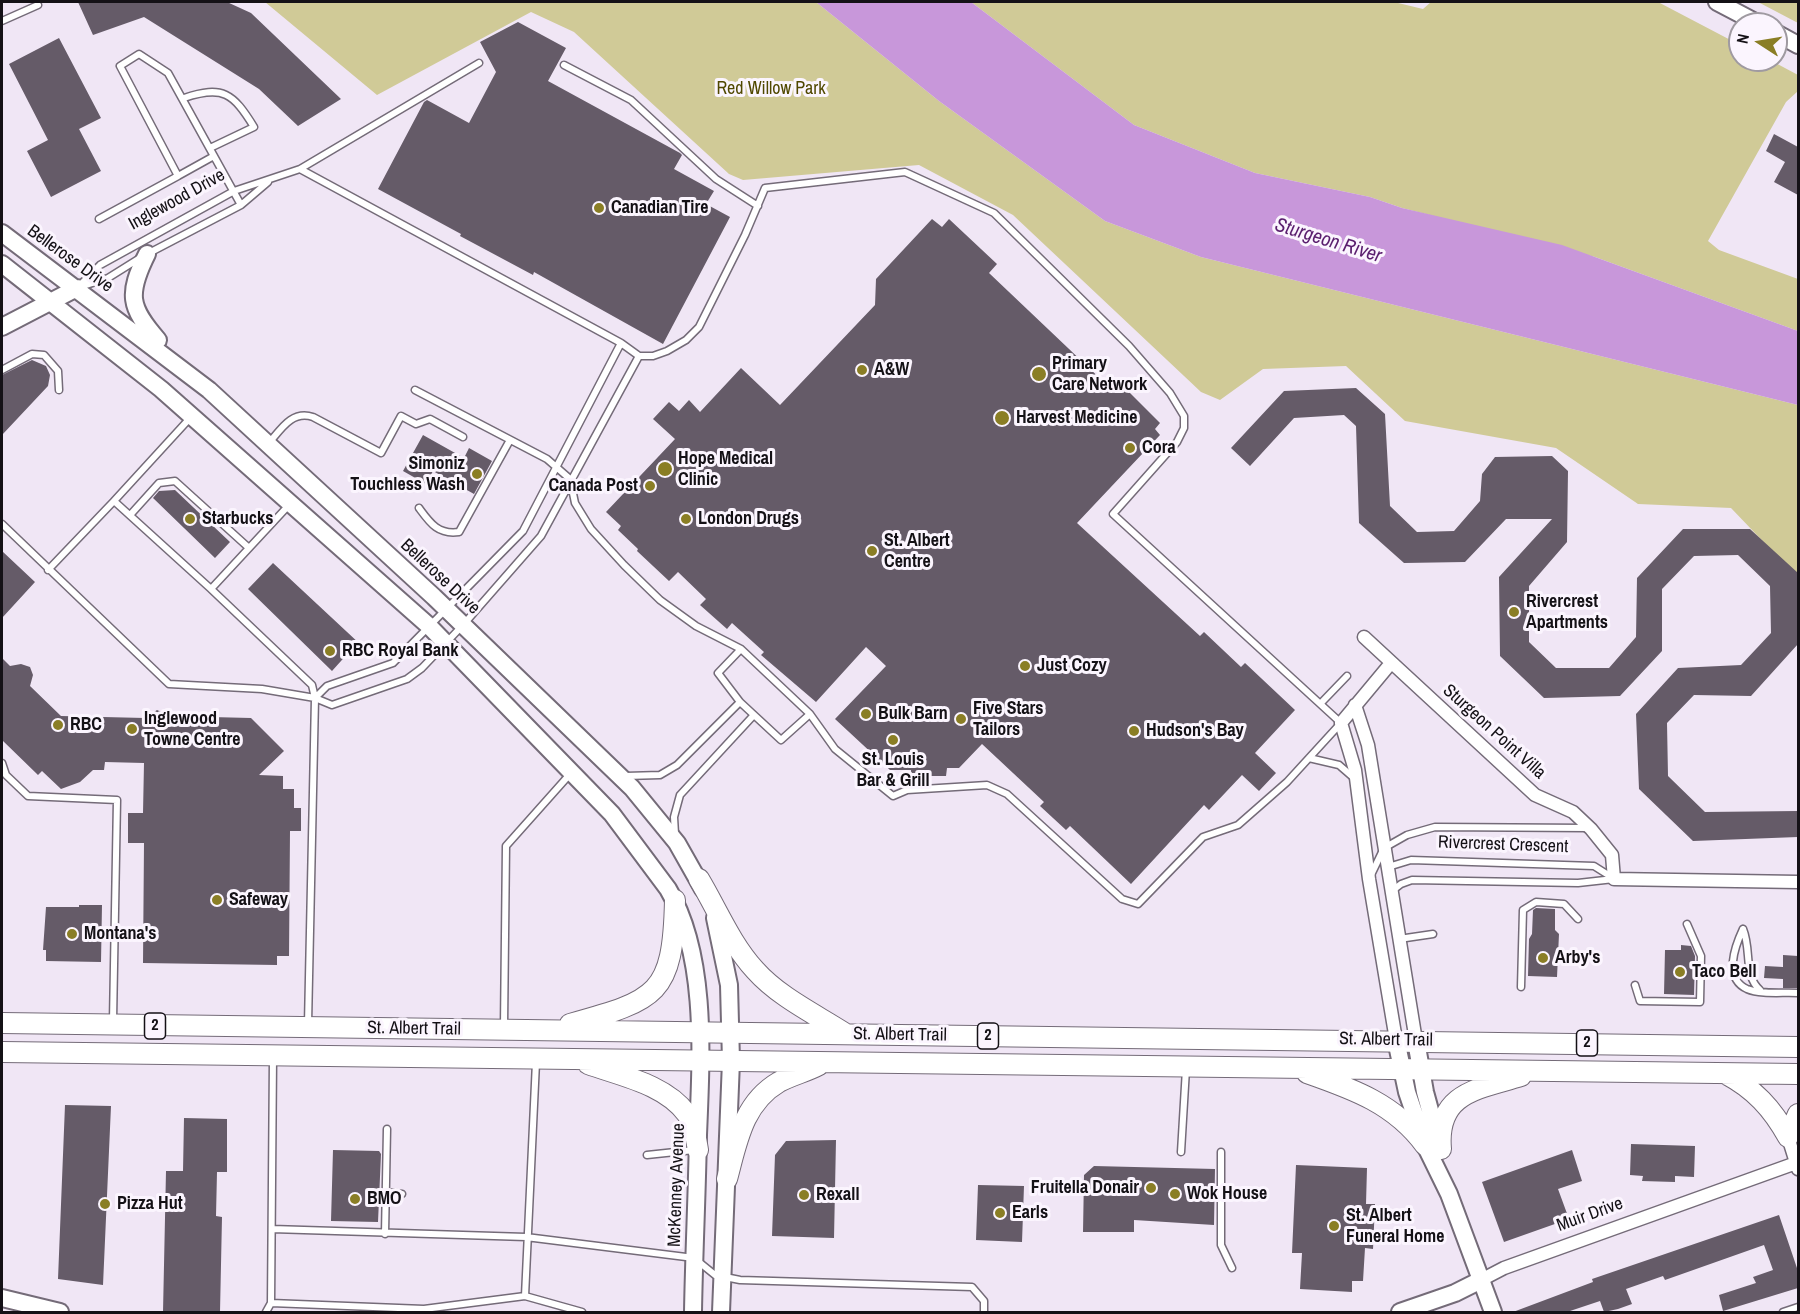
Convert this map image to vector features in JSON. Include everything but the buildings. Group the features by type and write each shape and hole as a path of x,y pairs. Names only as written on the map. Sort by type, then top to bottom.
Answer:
{"main road":[{"path":"1717,2 1736,12"},
{"name":"Bellerose Drive","path":"2,233 178,364 268,443 463,625 618,775 677,843 699,879 719,927 729,985 731,1061"},
{"path":"147,254 138,272 133,300 141,321 178,364"},
{"path":"2,264 161,388 429,626 612,814 675,900 691,951 699,1032"},
{"name":"Inglewood Drive","path":"2,327 77,288"},
{"path":"699,879 736,945 754,969 776,989 846,1034"},
{"path":"548,1030 624,1009 641,1000 656,987 673,953 675,900"},
{"name":"St. Albert Trail","path":"2,1023 1798,1047"},
{"name":"McKenney Avenue","path":"693,1312 699,1032"},
{"path":"1406,1041 1411,1069 1433,1147 1493,1312"},
{"name":"St. Albert Trail","path":"2,1052 1798,1074"},
{"path":"574,1059 650,1086 672,1099 692,1123 698,1150"},
{"path":"721,1312 731,1061"},
{"path":"727,1179 745,1118 762,1094 782,1081 827,1062"},
{"path":"1290,1067 1349,1088 1380,1102 1433,1147"},
{"path":"1433,1147 1443,1120 1460,1097 1478,1088 1538,1071"},
{"path":"1724,1072 1749,1086 1760,1097 1788,1137"},
{"path":"1788,1137 1798,1114"},
{"name":"Muir Drive","path":"1400,1312 1455,1293 1481,1280"},
{"path":"2,1298 60,1312"}],"street":[{"name":"Sturgeon Point Villa","path":"1364,637 1535,795 1573,812 1591,828 1612,855 1614,879"},
{"path":"1391,663 1341,723 1357,781 1369,879 1406,1041"},
{"path":"1354,705 1368,745 1392,892 1399,939 1406,1041"},
{"name":"Rivercrest Crescent","path":"1369,879 1388,867"},
{"name":"Rivercrest Crescent","path":"1614,879 1798,882"},
{"path":"1788,1137 1797,1166"},
{"name":"Muir Drive","path":"1481,1280 1514,1264 1797,1166"}],"lane":[{"path":"2,21 38,5"},
{"path":"178,177 120,66 139,54 168,73 242,205"},
{"path":"269,181 300,169 479,63"},
{"path":"564,65 631,100 716,179 758,206"},
{"path":"184,98 208,90 230,96 254,127 210,148"},
{"path":"99,219 214,156"},
{"path":"300,169 621,343 639,356 667,351 686,340 699,327 765,188 905,172 994,213 1129,346 1170,393 1184,416 1184,428 1177,442 1113,514 1341,723 1309,758 1238,825 1203,837 1180,857 1138,904 1122,899 1008,794 987,785 907,790 893,796 835,749 810,714 741,649 696,626 660,600 624,565 591,530 575,503 570,479 547,459 415,390"},
{"name":"Inglewood Drive","path":"77,288 100,265 234,191 269,181"},
{"name":"Inglewood Drive","path":"77,288 108,278 147,254 242,205 269,181"},
{"path":"315,698 327,686 393,663 523,531 621,343"},
{"path":"2,370 32,354 44,355 58,371 59,390"},
{"path":"2,524 168,684 262,689 315,698 332,705 407,679 422,668 542,536 570,479 639,356"},
{"path":"268,443 293,417 302,415 314,417 381,453 401,416 416,424 430,419 463,437"},
{"path":"48,570 192,417"},
{"path":"419,508 433,527 448,534 459,532 510,440"},
{"path":"131,514 159,483 175,481 249,548"},
{"path":"114,501 131,514 312,685 315,698 308,1027"},
{"path":"211,589 291,503"},
{"path":"741,649 718,673 753,716 781,740 810,714"},
{"path":"1321,704 1347,676"},
{"path":"618,775 651,777 677,765 740,702"},
{"path":"677,843 674,817 680,795 753,716"},
{"path":"1309,758 1340,765 1357,781"},
{"path":"2,763 6,775 28,796 117,800 113,1025"},
{"path":"504,1030 506,846 572,772"},
{"path":"1369,879 1384,848 1407,835 1435,827 1591,828"},
{"name":"Rivercrest Crescent","path":"1388,867 1410,860 1594,866 1614,879"},
{"name":"Rivercrest Crescent","path":"1392,892 1401,884 1412,880 1578,883 1614,879"},
{"path":"1521,987 1523,910 1536,902 1564,904 1578,919"},
{"path":"1635,985 1640,1001 1700,1002 1701,956 1687,924"},
{"path":"1761,991 1751,978 1748,964 1749,944 1743,930 1734,948 1733,967 1738,980 1746,988 1761,991 1798,993"},
{"path":"1399,939 1433,934"},
{"path":"266,1312 271,1303 273,1055"},
{"path":"525,1296 536,1058"},
{"path":"1181,1152 1186,1066"},
{"path":"385,1234 387,1129"},
{"path":"647,1155 698,1150"},
{"path":"1221,1152 1221,1245 1232,1268"},
{"path":"386,1192 402,1194"},
{"path":"272,1229 526,1238 694,1258 708,1271 723,1277 972,1287 984,1300 984,1312"},
{"path":"271,1303 424,1309 525,1296 582,1312"},
{"path":"1783,1312 1798,1307"}],"green space":[{"name":"Red Willow Park","path":"265,2 816,2 939,101 1105,221 1201,257 1798,405 1798,578 1731,508 1638,504 1556,448 1405,421 1346,366 1263,369 1220,400 1201,392 1013,215 919,165 743,180 729,174 574,32 531,12 377,95"},
{"path":"971,2 1394,2 1423,9 1431,2 1658,2 1728,39 1728,72 1788,72 1788,70 1798,75 1798,91 1786,102 1708,241 1719,250 1798,279 1798,331 1595,257 1402,208 1370,197 1255,173 1134,125"},
{"path":"1758,2 1798,2 1798,23 1788,18 1788,12 1777,12"}],"water":[{"name":"Sturgeon River","path":"816,2 971,2 1134,125 1255,173 1370,197 1402,208 1562,245 1798,331 1798,405 1201,257 1105,221 939,101"}],"place":[{"name":"Canadian Tire","path":"599,208"},
{"name":"A&W","path":"862,370"},
{"name":"Primary Care Network","path":"1039,374"},
{"name":"Harvest Medicine","path":"1002,418"},
{"name":"Cora","path":"1130,448"},
{"name":"Hope Medical Clinic","path":"665,469"},
{"name":"Simoniz Touchless Wash","path":"477,474"},
{"name":"Canada Post","path":"650,486"},
{"name":"Starbucks","path":"190,519"},
{"name":"London Drugs","path":"686,519"},
{"name":"St. Albert Centre","path":"872,551"},
{"name":"Rivercrest Apartments","path":"1514,612"},
{"name":"RBC Royal Bank","path":"330,651"},
{"name":"Just Cozy","path":"1025,666"},
{"name":"Bulk Barn","path":"866,714"},
{"name":"Five Stars Tailors","path":"961,719"},
{"name":"RBC","path":"58,725"},
{"name":"Inglewood Towne Centre","path":"132,729"},
{"name":"Hudson's Bay","path":"1134,731"},
{"name":"St. Louis Bar & Grill","path":"893,740"},
{"name":"Safeway","path":"217,900"},
{"name":"Montana's","path":"72,934"},
{"name":"Arby's","path":"1543,958"},
{"name":"Taco Bell","path":"1680,972"},
{"name":"Fruitella Donair","path":"1151,1188"},
{"name":"Wok House","path":"1175,1194"},
{"name":"Rexall","path":"804,1195"},
{"name":"BMO","path":"355,1199"},
{"name":"Pizza Hut","path":"105,1204"},
{"name":"Earls","path":"1000,1213"},
{"name":"St. Albert Funeral Home","path":"1334,1226"}]}
